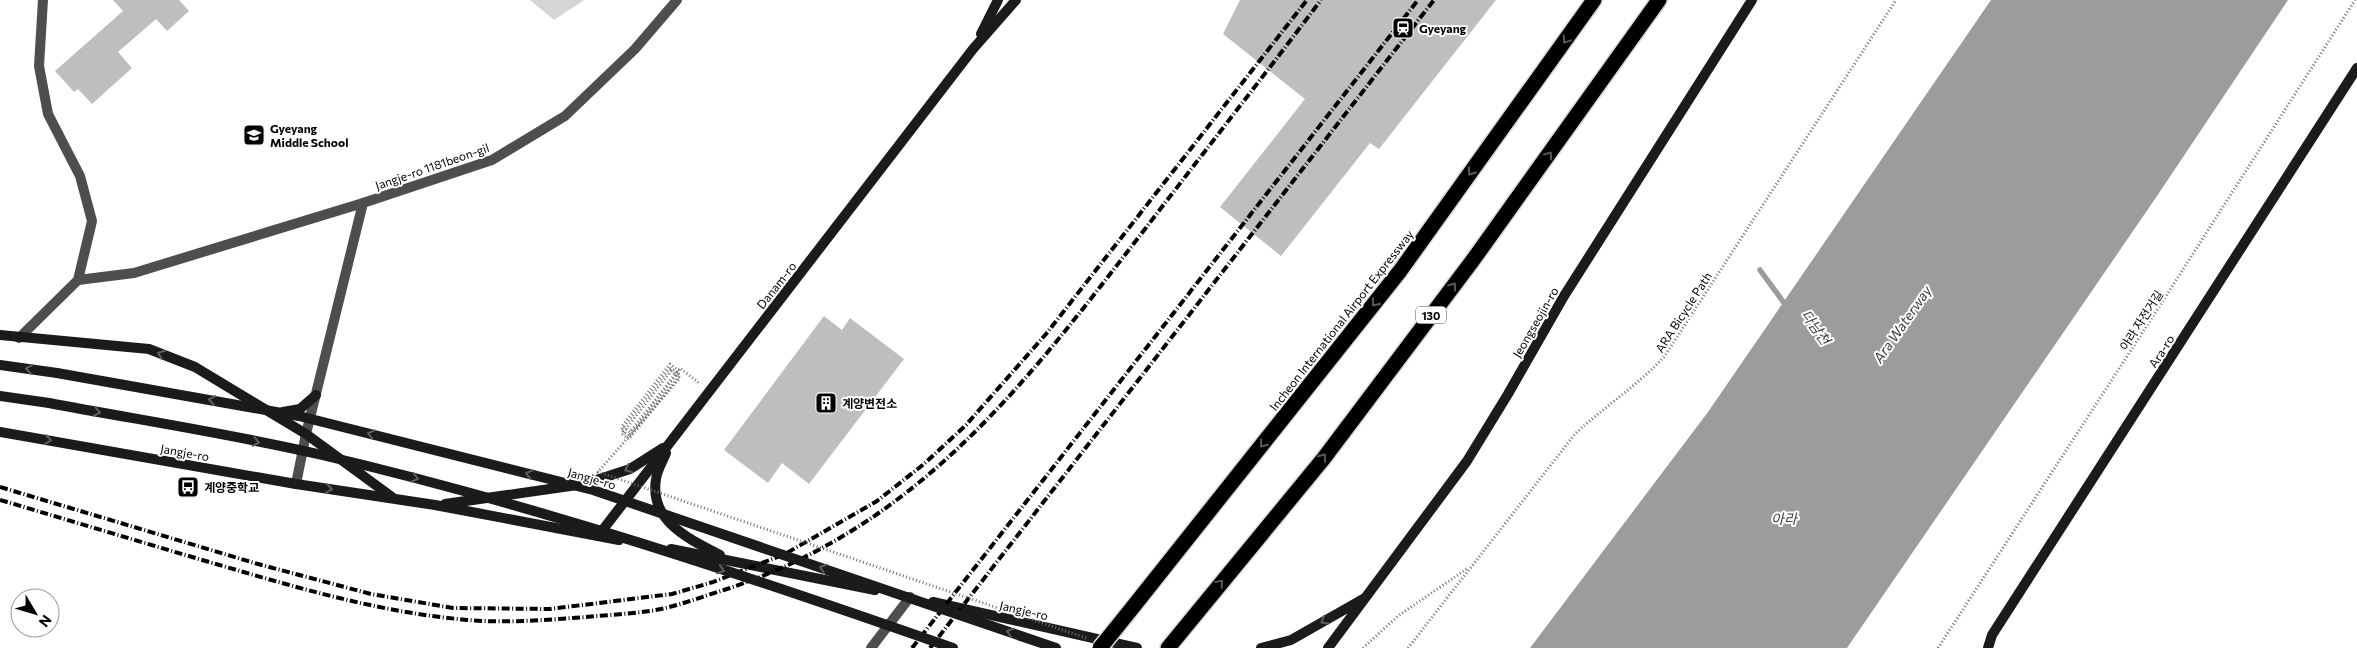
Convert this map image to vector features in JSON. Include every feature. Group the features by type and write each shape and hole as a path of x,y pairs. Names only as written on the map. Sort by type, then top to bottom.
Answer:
{"highway":[{"name":"Incheon International Airport Expressway","path":"1100,648 1400,271 1594,0"},
{"name":"130","path":"1168,648 1189,620 1324,458 1473,260 1659,0"}],"street":[{"path":"19,338 78,280 92,221 80,176 48,114 39,66 43,0"},
{"name":"Jangje-ro 1181beon-gil","path":"296,484 306,434 363,203 492,160 565,116 636,49 677,0"},
{"name":"Danam-ro","path":"973,48 998,0"},
{"name":"Danam-ro","path":"598,536 973,48 1016,0"},
{"name":"Jeongseojin-ro","path":"1328,648 1467,461 1564,296 1752,0"},
{"name":"Ara-ro","path":"1988,648 1992,636 2357,68"},
{"path":"78,280 134,273 363,203"},
{"name":"Jangje-ro","path":"0,335 150,349 195,367 306,434 395,500"},
{"name":"Jangje-ro","path":"0,365 57,373 299,416 593,490 1056,648"},
{"path":"268,411 287,413 300,409 316,395"},
{"name":"Jangje-ro","path":"0,396 49,403 320,454 471,492 633,541 838,607 952,648"},
{"name":"Jangje-ro","path":"0,432 296,484 435,506 730,560 910,597 1137,648"},
{"path":"435,506 584,484 630,469 670,443"},
{"path":"670,443 656,479 658,507 670,524 684,536 730,560"},
{"path":"871,648 910,597"},
{"path":"1261,648 1290,640 1366,597"}],"path":[{"name":"ARA Bicycle Path","path":"1408,648 1575,434 1596,415 1645,378 1664,357 1896,0"},
{"name":"아라 자전거길","path":"1938,648 2356,0"},
{"path":"710,391 680,368 674,375 663,389 630,432 626,429 622,426 670,364 674,368 679,371 674,378 629,436 621,430 627,422 634,415 670,368 675,371 680,375 674,382 663,396 657,404 652,411 629,439 622,434 628,426 640,410 671,371 676,374 680,378 661,400 655,407 649,414 642,421 630,436 624,443 598,472 1087,638"},
{"path":"1363,648 1398,616 1472,565"}],"shaded area":[{"path":"530,0 584,0 554,20"}],"water":[{"name":"아라","path":"1991,0 2288,0 2157,196 1847,648 1530,648 1708,412"}],"building":[{"path":"113,0 179,0 189,11 167,31 156,19 118,52 132,68 92,104 78,89 74,92 55,71 123,11"},
{"path":"1240,0 1496,0 1379,149 1370,143 1281,256 1220,207 1305,99 1223,34"},
{"name":"계양변전소","path":"824,316 842,330 850,318 904,359 809,484 782,463 768,483 724,450"}],"waterway":[{"name":"다남천","path":"1760,270 1787,307"}],"railway":[{"path":"0,487 258,564 371,594 453,608 550,609 672,594 713,582 785,554 877,501 924,464 966,425 1046,334 1307,0"},
{"path":"0,500 305,589 366,604 427,615 506,621 626,614 669,607 727,589 795,561 857,527 913,488 964,443 1011,394 1057,341 1321,0"},
{"path":"912,648 1418,0"},
{"path":"930,648 1434,0"}],"place":[{"name":"Gyeyang","path":"1403,28"},
{"name":"Gyeyang Middle School","path":"254,135"},
{"name":"계양변전소","path":"826,403"},
{"name":"계양중학교","path":"188,487"}],"water label":[{"name":"Ara Waterway","path":"1902,324"}]}
